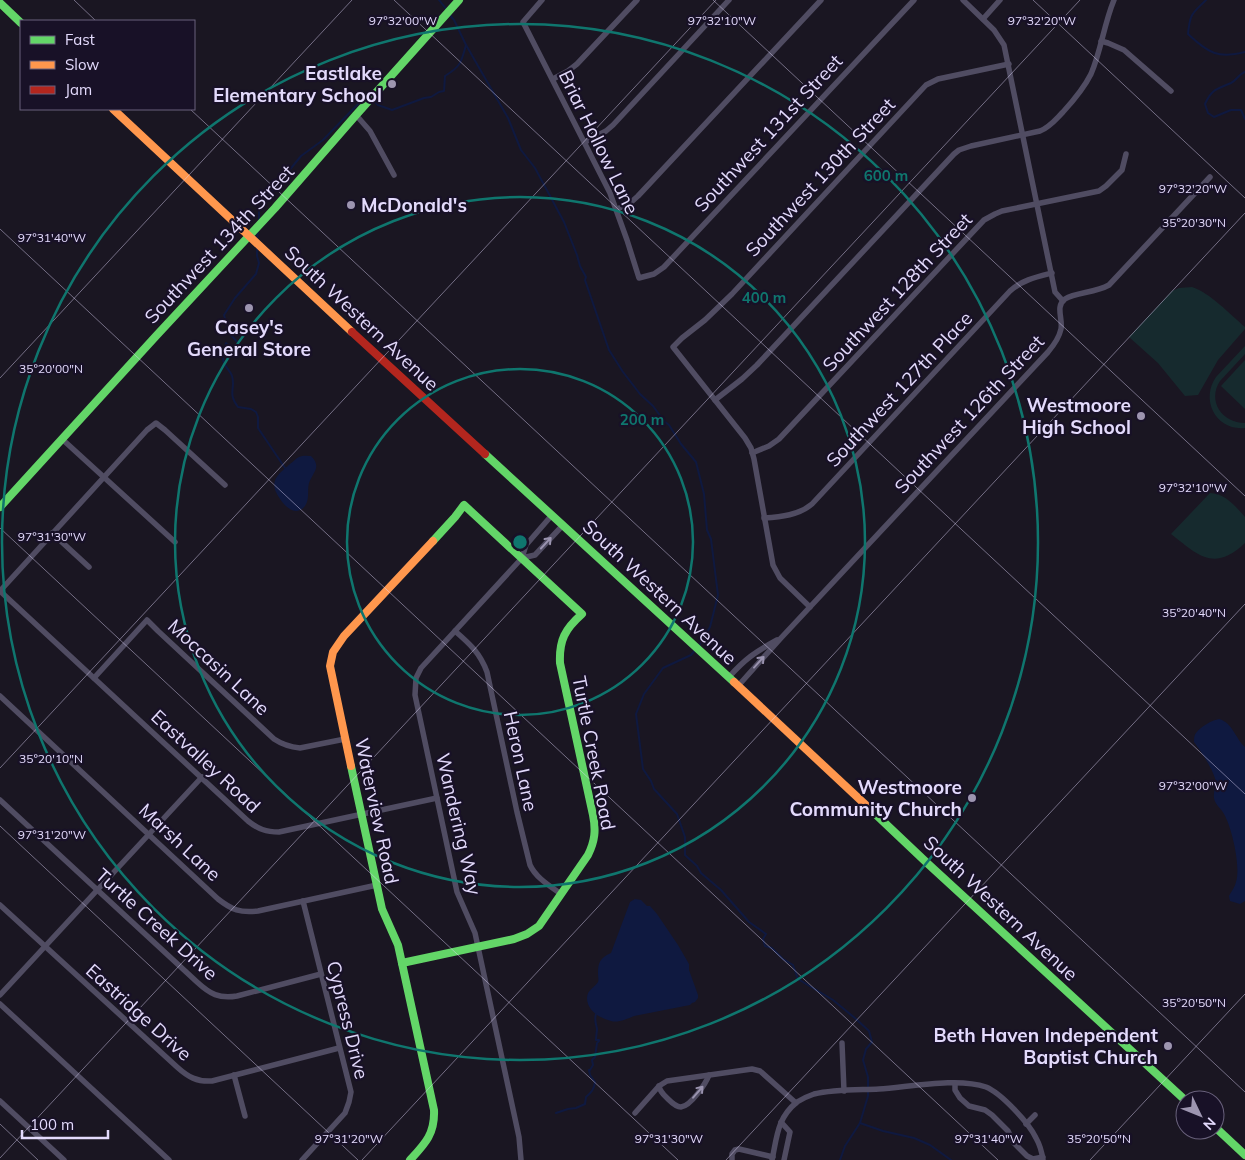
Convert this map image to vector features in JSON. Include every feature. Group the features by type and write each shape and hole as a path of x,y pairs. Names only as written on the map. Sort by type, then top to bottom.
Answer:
{"main road":[{"name":"Southwest 134th Street","path":"0,507 290,192 458,0"},
{"path":"0,3 20,22"},
{"name":"South Western Avenue","path":"114,110 1175,1091"},
{"name":"Waterview Road","path":"410,1160 423,1147 431,1135 434,1129 434,1117 396,939 382,909 330,666 333,652 344,636 455,517 464,504 522,558"},
{"name":"Turtle Creek Road","path":"402,963 522,937 531,932 538,926 593,848 596,834 593,814 559,653 565,632 572,622 582,614 522,558"},
{"path":"1225,1136 1245,1155"}],"street":[{"name":"Briar Hollow Lane","path":"542,0 523,22 602,175 617,209 639,278"},
{"path":"552,79 577,64 637,0"},
{"path":"585,142 613,125 729,0"},
{"path":"617,209 629,204 638,196 820,0"},
{"name":"Southwest 131st Street","path":"639,278 654,274 664,267 914,0"},
{"path":"963,0 994,30 1002,41 1006,52 1056,292 1063,301 1070,297 1098,291 1109,285 1210,177"},
{"path":"982,19 1000,0"},
{"path":"810,607 780,578 775,570 771,560 752,452 745,438 715,400 757,365 954,154 971,146 1045,129 1053,122 1072,102 1090,76 1114,0"},
{"path":"1101,41 1124,50 1170,91"},
{"name":"Southwest 130th Street","path":"715,400 673,347 732,294 926,85 938,79 1009,64"},
{"path":"356,115 370,131 394,175"},
{"name":"Southwest 128th Street","path":"752,452 769,446 779,439 984,220 995,214 1103,189 1122,170 1126,154"},
{"name":"Southwest 127th Place","path":"764,518 794,513 812,504 1010,291 1028,280 1052,273"},
{"name":"Southwest 126th Street","path":"738,686 1055,344 1060,331 1060,306 1063,301"},
{"path":"0,591 147,430 156,423 225,484"},
{"path":"62,439 175,542"},
{"name":"Wandering Way","path":"521,1160 519,1137 472,926 457,892 417,705 415,684 422,668 522,558 526,545 552,515"},
{"name":"Wandering Way","path":"522,558 535,555 563,525"},
{"path":"52,534 89,567"},
{"name":"Eastvalley Road","path":"0,591 255,826 266,831 284,831 437,798"},
{"name":"Moccasin Lane","path":"94,678 147,620 280,743 300,748 345,739"},
{"name":"Heron Lane","path":"455,631 477,652 487,672 532,870 561,894"},
{"name":"Southwest 126th Street","path":"729,677 746,658 781,638"},
{"name":"Marsh Lane","path":"0,696 232,909 250,912 377,885"},
{"path":"0,995 202,777"},
{"name":"Turtle Creek Drive","path":"0,800 210,992 224,997 237,996 321,974"},
{"name":"Cypress Drive","path":"302,1160 340,1119 348,1107 350,1098 350,1086 303,901"},
{"name":"Eastridge Drive","path":"0,905 189,1078 205,1081 340,1048"},
{"path":"0,1004 169,1160"},
{"path":"842,1043 844,1090"},
{"path":"635,1113 664,1082 756,1069 796,1103"},
{"path":"234,1075 245,1116"},
{"path":"659,1086 659,1089 673,1103 683,1106 688,1104 701,1089 709,1075"},
{"path":"732,1160 732,1154 735,1150 739,1149 773,1158 781,1122 796,1103 813,1094 844,1090 955,1083 978,1085 992,1091 1006,1102 1033,1132 1043,1159 1030,1158 1014,1143 1006,1129 992,1115 985,1110 969,1106 965,1103 956,1094 955,1083"},
{"path":"0,1101 64,1160"},
{"path":"1026,1124 1035,1115"},
{"path":"781,1122 790,1132 784,1160"}],"green space":[{"path":"1192,287 1213,299 1227,310 1245,329 1218,360 1198,395 1185,396 1158,363 1129,337 1172,291 1179,288"},
{"path":"1245,346 1245,354 1220,381 1215,396 1219,410 1224,415 1237,422 1245,423 1245,428 1235,428 1226,425 1214,412 1210,404 1211,386 1216,377"},
{"path":"1245,360 1245,409 1221,386"},
{"path":"1210,493 1221,495 1245,517 1245,543 1234,552 1215,559 1207,558 1190,549 1171,534"}],"water":[{"path":"311,456 316,463 316,470 309,483 307,503 301,510 292,510 278,496 274,483 275,480 297,458"},
{"path":"1219,719 1231,727 1245,747 1245,901 1240,904 1230,901 1229,896 1235,886 1237,875 1237,858 1233,838 1227,820 1215,800 1216,782 1213,772 1194,742 1195,735 1200,728"},
{"path":"635,899 641,900 647,906 650,906 678,945 689,964 689,970 698,998 690,1005 634,1016 620,1021 611,1021 599,1016 589,1007 587,995 598,982 599,963 611,953 630,902"}],"waterway":[{"path":"439,0 447,10"},
{"path":"1206,0 1192,14 1188,34 1214,53 1228,55 1245,52"},
{"path":"449,14 508,118 521,150 535,168 564,222 586,277 585,280 609,350 640,394 669,425 681,444 696,462 704,494 707,530 711,539 718,595 710,627 699,646"},
{"path":"371,102 392,110 444,91 445,76 460,64 466,45"},
{"path":"1245,72 1233,82 1213,92 1205,104 1208,113 1214,117 1231,110 1241,110 1245,119"},
{"path":"259,221 261,205 301,156 323,140 359,103 365,100"},
{"path":"257,241 258,230"},
{"path":"257,248 259,263 256,274 235,298 224,315 230,334 239,346 233,348 226,343 223,361 232,376 232,394 235,402 238,407 251,409 256,412 258,428 285,468"},
{"path":"696,649 691,655 663,668 644,694 636,714 643,769 654,789 677,814 685,837 685,855 697,866 701,873 721,890 749,922 766,934 763,939 765,946 772,948 783,959 793,965 798,979 833,1000 869,1031 872,1042 866,1049 863,1060 868,1077 868,1096 860,1123 845,1146 840,1160"},
{"path":"556,1113 585,1104 586,1097 593,1089 595,1082 589,1070 593,1065 592,1060 595,1057 599,1041 596,1040 596,1014"},
{"path":"860,1123 883,1131 914,1138 930,1145 951,1160"}],"traffic: fast":[{"path":"0,507 275,208 459,0"},
{"path":"0,3 20,22"},
{"path":"485,454 734,682"},
{"path":"402,963 514,939 527,934 539,926 588,855 594,835 593,815 560,663 564,636 571,625 582,614 464,505 433,541"},
{"path":"351,766 382,909 398,945 434,1110 431,1132 410,1160"},
{"path":"869,808 1175,1091"},
{"path":"1225,1136 1245,1155"}],"traffic: slow":[{"path":"114,110 352,332"},
{"path":"351,766 330,666 333,652 344,636 433,541"},
{"path":"734,682 869,808"}],"traffic: jam":[{"path":"352,332 485,454"}],"place":[{"name":"Eastlake Elementary School","path":"392,84"},
{"name":"McDonald's","path":"351,205"},
{"name":"Casey's General Store","path":"249,308"},
{"name":"Westmoore High School","path":"1141,416"},
{"name":"Westmoore Community Church","path":"972,798"},
{"name":"Beth Haven Independent Baptist Church","path":"1168,1046"}]}
